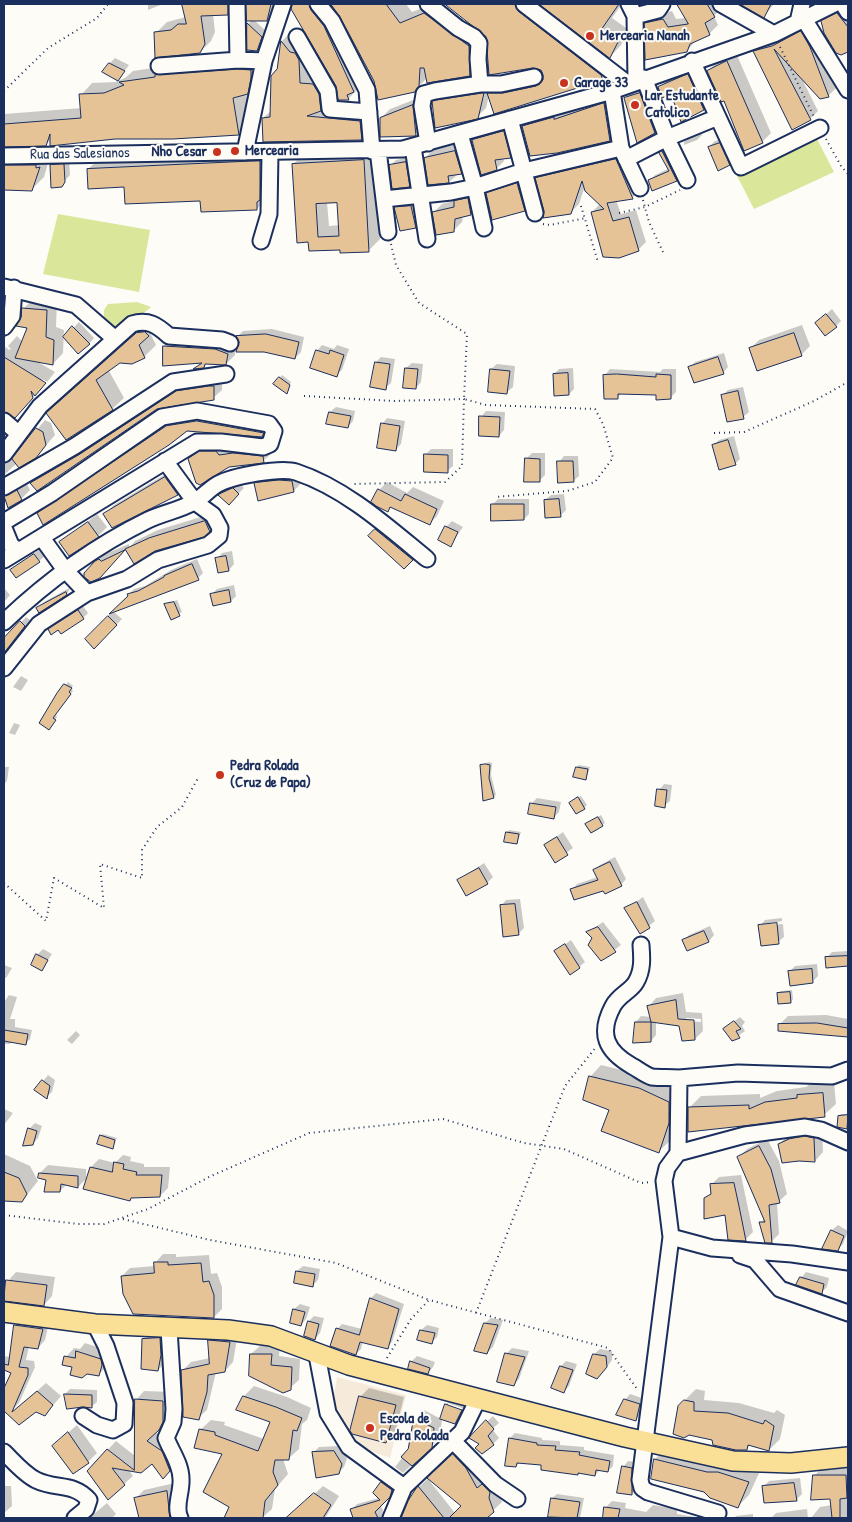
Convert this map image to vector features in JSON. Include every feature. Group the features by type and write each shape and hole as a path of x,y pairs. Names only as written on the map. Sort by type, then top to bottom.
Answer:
{"main road":[{"path":"4,1312 95,1324 252,1332 271,1336 349,1365 646,1442 734,1461 758,1463 806,1462 848,1457"}],"street":[{"path":"237,4 238,60"},
{"path":"245,152 264,62 282,4"},
{"path":"318,4 332,21 367,90 388,232"},
{"path":"428,4 480,43 478,60 480,84"},
{"path":"524,4 636,81"},
{"path":"662,4 658,10 632,10 636,81 687,180"},
{"path":"721,4 774,34"},
{"path":"802,4 801,20 848,90"},
{"name":"Rua das Salesianos","path":"4,156 403,150 612,91 692,61 774,34 834,4"},
{"path":"843,4 848,12"},
{"path":"297,37 328,91 330,109 369,112"},
{"path":"159,66 238,60 264,62"},
{"path":"692,61 741,167 820,128"},
{"path":"427,239 421,196 422,106 424,94 435,90 480,84 501,84 534,77"},
{"path":"612,91 623,153 640,188"},
{"path":"384,199 421,196 475,186 524,171 623,153 667,138 718,117"},
{"path":"510,119 535,213"},
{"path":"460,134 475,186 484,228"},
{"path":"261,241 269,214 270,152"},
{"path":"4,327 12,316 9,288 76,305 114,338"},
{"path":"4,454 40,406 114,338 132,324 142,321 157,325 169,336 222,340 230,343"},
{"path":"4,487 75,446 173,382 226,374"},
{"path":"4,522 52,493 162,417 197,411 269,424 274,431 270,444 263,447 221,442 197,442 4,560"},
{"path":"4,421 19,434"},
{"path":"4,668 39,624 87,593 127,578 158,560 208,545 219,536 220,528 213,515 195,502 165,461"},
{"path":"4,622 38,590 65,570 148,520 195,502 218,484 236,478 270,472 294,471 370,512 427,559"},
{"path":"4,528 11,546 18,551"},
{"path":"42,538 65,570 87,593"},
{"path":"642,945 642,968 636,984 620,995 612,1007 606,1023 605,1036 609,1047 618,1058 651,1076 679,1078 738,1073 832,1076 848,1070"},
{"path":"679,1078 678,1153 667,1168 664,1181 671,1238 640,1480 642,1488 648,1492 718,1513"},
{"path":"678,1153 745,1135 804,1127 821,1130 848,1142"},
{"path":"671,1238 724,1249 792,1254 848,1262"},
{"path":"724,1249 755,1260 780,1288 848,1312"},
{"path":"82,1416 113,1430 124,1424 126,1413 125,1402 106,1346 95,1324"},
{"path":"169,1328 174,1410 173,1422 166,1438 174,1454 181,1478 177,1509 180,1518"},
{"path":"318,1355 328,1413 349,1447 404,1487"},
{"path":"391,1518 404,1487 462,1432 478,1399"},
{"path":"453,1441 495,1484 518,1499"},
{"path":"4,1452 35,1480 49,1486 75,1488 83,1494 89,1500 86,1509 75,1518"}],"path":[{"path":"4,92 48,48 97,18 108,4"},
{"path":"774,34 820,128 841,166 848,174"},
{"path":"619,213 645,207 681,190 687,180"},
{"path":"640,188 649,222 663,252"},
{"path":"581,206 598,262"},
{"path":"535,213 539,223 550,225 586,218"},
{"path":"349,484 445,482 462,466 467,334 419,302 396,265 388,232"},
{"path":"714,433 744,432 814,401 848,382"},
{"path":"304,396 395,400 464,399 486,405 596,409 603,424 613,458 595,482 567,491 495,497"},
{"path":"4,883 46,920 54,878 104,908 100,864 142,878 142,850 157,826 182,807 198,778"},
{"path":"476,1313 566,1086 605,1036"},
{"path":"4,1215 78,1224 104,1224 148,1209 211,1176 309,1133 443,1119 524,1143 564,1149 641,1183 664,1181"},
{"path":"120,1219 210,1240 336,1263 429,1300 608,1348 650,1407"},
{"path":"384,1364 411,1318 429,1300"}],"shaded area":[{"name":"Escola de Pedra Rolada","path":"337,1377 406,1395 390,1458 353,1445 331,1411"}],"green space":[{"path":"815,135 834,172 754,209 736,174"},
{"path":"58,214 150,230 139,292 43,274"},
{"path":"137,302 151,307 135,320 124,325 118,327 104,325 104,310 108,304"}],"building":[{"path":"182,4 228,4 228,15 201,16 205,44 200,53 155,58 154,32 171,30 178,24 186,24"},
{"path":"246,4 271,4 267,21 247,21"},
{"path":"309,4 311,10 324,26 354,92 347,95 349,100 338,100 336,86 291,9 292,5"},
{"path":"331,4 386,4 400,23 424,13 469,46 470,76 427,83 424,68 420,68 419,86 415,92 378,100 374,81 340,17"},
{"path":"445,4 515,4 518,11 601,75 603,80 494,114 487,93 503,93 536,86 543,80 541,70 533,68 489,75 486,37"},
{"name":"Mercearia Nanah","path":"539,4 619,4 601,30 618,42 610,58"},
{"path":"677,4 707,4 715,17 705,23 710,35 690,44 687,52 645,60 644,23 663,19 668,27 688,24"},
{"path":"740,4 771,4 764,18"},
{"path":"837,13 848,27 848,52 841,55 836,53 824,33 821,21"},
{"path":"247,23 262,37 257,51 247,50"},
{"path":"801,31 810,47 829,97 820,99 774,49 811,120 792,130 753,51 772,46"},
{"path":"281,41 290,52 295,53 299,60 300,83 313,84 319,94 321,111 307,116 360,121 362,140 263,142 262,118 270,117 271,76 277,69"},
{"path":"727,61 763,143 744,151 724,101 721,102 707,71"},
{"path":"109,63 125,71 118,81 102,72"},
{"path":"238,69 251,70 248,94 233,98 239,135 173,139 115,139 50,146 50,134 46,146 4,147 4,124 81,118 79,94 104,93 124,85 119,82 155,77 155,75"},
{"path":"688,74 704,110 681,122 671,94 662,98 658,87"},
{"path":"484,93 478,119 435,128 432,101"},
{"path":"640,93 655,133 637,143 624,98"},
{"path":"604,103 610,141 557,153 530,156 522,126 554,117 554,119"},
{"path":"413,105 416,136 380,137 380,118"},
{"path":"504,131 511,158 495,160 497,170 481,175 472,140"},
{"path":"720,143 730,165 718,171 708,147"},
{"path":"455,151 462,174 448,176 449,183 428,185 424,158"},
{"path":"662,151 677,181 652,191 648,180 669,171 659,153"},
{"path":"616,159 633,199 607,203 613,221 629,217 639,251 619,258 603,257 591,212 604,209 585,191 582,181 571,214 543,218 544,211 535,178"},
{"path":"364,160 369,252 340,253 340,250 309,251 308,242 297,243 292,164","holes":["337,203 339,236 318,237 316,204"]},
{"path":"260,161 260,200 257,202 257,210 201,212 200,201 125,204 124,187 88,189 87,169"},
{"path":"406,162 410,187 392,189 389,165"},
{"path":"64,164 65,182 62,187 51,188 50,165"},
{"path":"4,165 36,165 36,168 40,167 32,191 4,190"},
{"path":"517,183 525,211 492,220 486,193"},
{"path":"468,198 471,215 455,219 454,232 436,235 432,212 454,207 454,201"},
{"path":"411,206 416,228 400,231 394,207"},
{"path":"22,308 47,310 46,337 54,340 53,365 15,358 27,328 16,326 21,317"},
{"path":"826,314 837,327 825,336 815,323"},
{"path":"72,326 90,344 78,354 63,337"},
{"path":"145,332 149,336 139,345 145,358 132,364 120,363 96,380 113,410 66,440 46,413 136,333"},
{"path":"794,333 802,356 757,371 749,348"},
{"path":"266,334 299,342 295,359 264,352 236,352 239,342 236,336"},
{"path":"163,346 215,349 228,354 226,365 205,364 204,368 193,369 202,363 163,366"},
{"path":"316,350 329,354 330,350 344,355 337,377 310,368"},
{"path":"4,357 46,383 35,396 31,391 33,398 15,418 4,412"},
{"path":"718,357 724,374 694,383 688,367"},
{"path":"375,362 390,364 386,390 370,387"},
{"path":"405,368 418,369 416,389 403,388"},
{"path":"490,369 510,371 507,394 488,392"},
{"path":"568,373 569,395 554,396 553,374"},
{"path":"617,374 656,377 656,374 671,375 671,399 656,400 656,395 618,394 618,399 604,399 603,375"},
{"path":"279,377 290,385 287,394 273,384"},
{"path":"214,386 214,400 157,409 37,491 30,483 80,454 176,391"},
{"path":"738,391 744,419 727,422 721,395"},
{"path":"329,412 351,416 348,428 326,424"},
{"path":"479,416 500,417 499,437 479,436"},
{"path":"197,421 264,433 262,437 187,431 169,445 43,525 37,513 166,426"},
{"path":"381,423 400,426 396,451 377,448"},
{"path":"36,428 43,432 46,445 36,458 19,468 12,459"},
{"path":"728,440 736,465 719,470 712,445"},
{"path":"200,451 216,451 219,455 233,453 263,456 264,463 229,467 200,485 196,483 188,459"},
{"path":"424,454 448,455 448,473 424,472"},
{"path":"525,458 540,459 540,482 524,482"},
{"path":"557,461 573,461 574,482 558,483"},
{"path":"165,477 178,495 112,528 103,514"},
{"path":"279,480 292,481 294,492 258,501 254,483"},
{"path":"233,488 239,494 229,505 218,495"},
{"path":"378,489 401,501 405,494 437,509 430,525 390,507 388,512 376,506 371,502"},
{"path":"17,490 22,500 8,508 4,496"},
{"path":"559,499 561,517 545,518 544,500"},
{"path":"491,504 524,504 524,520 491,521"},
{"path":"205,521 210,532 204,537 155,551 134,564 125,549 149,538"},
{"path":"88,522 99,537 69,556 59,542"},
{"path":"445,526 458,532 451,547 438,540"},
{"path":"375,529 413,560 404,569 368,536"},
{"path":"125,550 100,578 91,582 84,577 84,573 95,561 99,559 101,561"},
{"path":"34,554 40,562 16,578 10,570"},
{"path":"226,556 229,571 218,573 215,558"},
{"path":"192,564 199,580 109,614 128,596 127,594 138,591 164,576"},
{"path":"229,590 231,602 213,606 210,594"},
{"path":"66,592 67,595 39,613 36,608"},
{"path":"174,602 180,616 171,620 164,604"},
{"path":"78,610 84,619 61,634 58,630 51,635 48,629"},
{"path":"108,616 117,625 94,649 85,639"},
{"path":"20,621 25,626 4,653 4,638"},
{"path":"64,684 72,688 69,692 71,694 53,718 56,720 49,730 39,723"},
{"path":"480,765 490,765 489,778 494,798 483,801"},
{"path":"576,767 588,769 586,780 573,777"},
{"path":"657,789 667,790 665,808 655,806"},
{"path":"578,797 585,809 576,814 569,803"},
{"path":"530,803 556,807 554,819 528,814"},
{"path":"598,817 603,826 591,833 585,824"},
{"path":"506,832 519,834 517,844 504,842"},
{"path":"557,837 568,855 555,863 544,845"},
{"path":"610,862 622,886 605,894 603,891 574,900 570,889 598,880 593,870"},
{"path":"479,868 488,884 466,896 457,880"},
{"path":"637,902 650,928 640,934 624,908"},
{"path":"515,904 519,935 503,937 500,905"},
{"path":"777,923 779,944 761,946 758,925"},
{"path":"598,927 616,952 601,961 588,945 592,938 586,932"},
{"path":"704,931 709,942 687,951 682,940"},
{"path":"565,944 580,968 570,975 554,951"},
{"path":"36,954 48,960 42,971 31,965"},
{"path":"848,956 848,966 826,968 825,957"},
{"path":"812,969 813,983 790,986 788,971"},
{"path":"790,992 791,1003 778,1004 777,993"},
{"path":"676,1000 678,1019 694,1020 695,1040 682,1041 679,1026 651,1022 647,1006"},
{"path":"734,1021 741,1029 736,1031 740,1038 732,1041 723,1029"},
{"path":"635,1022 651,1022 651,1042 633,1043"},
{"path":"817,1023 848,1028 848,1037 778,1031 778,1024"},
{"path":"4,1030 28,1034 26,1045 4,1041"},
{"path":"589,1076 639,1088 669,1102 669,1123 659,1153 601,1131 609,1110 583,1100"},
{"path":"42,1080 50,1086 47,1099 34,1090"},
{"path":"823,1093 825,1117 688,1132 688,1107 749,1105 749,1109 765,1102 797,1098 797,1095"},
{"path":"848,1115 847,1129 837,1127 838,1116"},
{"path":"28,1128 37,1131 33,1145 23,1146"},
{"path":"100,1135 115,1140 113,1149 97,1144"},
{"path":"805,1136 814,1138 815,1162 782,1163 778,1144 789,1139"},
{"path":"759,1146 771,1169 780,1203 769,1205 772,1243 765,1243 759,1222 765,1222 737,1157"},
{"path":"114,1162 124,1164 123,1169 137,1172 136,1175 162,1175 160,1197 131,1198 130,1201 83,1189 90,1167 112,1172"},
{"path":"4,1172 19,1178 27,1194 22,1202 4,1201"},
{"path":"39,1173 78,1176 78,1188 61,1184 60,1192 44,1192 46,1180 38,1178"},
{"path":"734,1183 746,1241 728,1240 725,1215 704,1219 704,1198 711,1194 710,1184"},
{"path":"831,1230 844,1236 838,1251 822,1249"},
{"path":"154,1262 168,1262 168,1265 201,1263 203,1282 209,1281 214,1295 214,1318 133,1314 123,1294 121,1276 154,1273"},
{"path":"296,1271 315,1274 313,1287 294,1283"},
{"path":"800,1277 824,1284 822,1294 796,1285"},
{"path":"6,1280 47,1285 44,1306 4,1301"},
{"path":"370,1298 399,1309 388,1349 360,1342 356,1355 330,1346 336,1328 359,1335"},
{"path":"293,1309 305,1312 301,1326 290,1323"},
{"path":"308,1321 319,1324 315,1340 304,1336"},
{"path":"484,1323 498,1325 487,1354 474,1351"},
{"path":"14,1325 43,1329 38,1349 24,1347 19,1367 28,1368 28,1375 12,1412 37,1391 53,1405 45,1416 36,1412 19,1425 4,1411 4,1388 11,1373 4,1370 4,1364 8,1365"},
{"path":"420,1330 435,1333 432,1344 417,1340"},
{"path":"160,1338 161,1355 158,1371 141,1369 142,1339"},
{"path":"208,1340 230,1342 225,1372 208,1375 207,1392 199,1420 183,1417 181,1370 209,1364"},
{"path":"76,1351 101,1359 102,1365 99,1376 87,1374 82,1378 70,1375 72,1367 62,1365 64,1356 75,1358"},
{"path":"505,1353 525,1357 514,1386 497,1382"},
{"path":"250,1354 272,1354 271,1365 292,1367 291,1390 283,1393 249,1376"},
{"path":"593,1354 606,1356 607,1367 597,1379 586,1374"},
{"path":"410,1361 430,1368 428,1374 408,1369"},
{"path":"560,1366 573,1370 564,1393 551,1388"},
{"path":"64,1394 92,1395 92,1408 67,1409"},
{"path":"243,1396 302,1418 297,1431 293,1430 289,1460 275,1460 273,1472 278,1485 265,1501 263,1518 224,1518 229,1507 203,1492 222,1454 194,1448 199,1429 215,1432 215,1435 258,1451 270,1422 236,1410"},
{"path":"359,1396 396,1405 386,1443 352,1434 350,1431"},
{"path":"135,1399 163,1401 163,1422 159,1430 147,1441 162,1451 170,1471 163,1479 152,1464 141,1473 112,1468 125,1485 108,1500 87,1471 107,1449 134,1470"},
{"path":"624,1399 640,1404 636,1421 616,1415"},
{"path":"684,1400 694,1402 694,1411 728,1413 763,1424 765,1420 774,1426 769,1451 748,1445 747,1450 736,1450 713,1445 712,1440 689,1435 684,1438 673,1434 678,1406"},
{"path":"445,1404 462,1410 455,1424 440,1419"},
{"path":"414,1418 434,1428 432,1448 412,1466 401,1457 408,1449"},
{"path":"486,1420 494,1429 488,1436 494,1445 482,1454 475,1448 479,1444 469,1438"},
{"path":"68,1432 89,1463 73,1474 52,1446"},
{"path":"509,1438 537,1443 537,1445 556,1446 555,1450 580,1452 579,1455 610,1461 608,1472 596,1470 595,1476 541,1470 541,1465 517,1463 516,1467 505,1466"},
{"path":"334,1451 342,1464 339,1474 316,1478 312,1452"},
{"path":"453,1454 466,1468 477,1488 482,1484 490,1492 489,1498 494,1512 487,1518 449,1518 461,1506 427,1478"},
{"path":"654,1459 707,1472 718,1472 749,1482 738,1508 710,1498 704,1492 651,1479"},
{"path":"622,1466 632,1468 632,1495 617,1493"},
{"path":"813,1475 846,1475 847,1498 840,1499 840,1518 832,1518 830,1499 811,1500"},
{"path":"381,1482 392,1490 390,1497 375,1512 378,1518 353,1518 350,1509 380,1500 373,1493"},
{"path":"794,1483 797,1501 764,1503 762,1486"},
{"path":"418,1486 444,1518 401,1518 408,1501"},
{"path":"167,1491 170,1518 139,1518 134,1498"},
{"path":"314,1493 331,1505 323,1518 286,1518"},
{"path":"551,1498 580,1502 577,1518 548,1517"},
{"path":"604,1507 620,1509 618,1518 603,1518"}],"place":[{"name":"Mercearia Nanah","path":"590,36"},
{"name":"Garage 33","path":"564,83"},
{"name":"Lar Estudante Catolico","path":"635,105"},
{"name":"Mercearia","path":"235,151"},
{"name":"Nho Cesar","path":"217,152"},
{"name":"Pedra Rolada (Cruz de Papa)","path":"220,775"},
{"name":"Escola de Pedra Rolada","path":"370,1428"}]}
